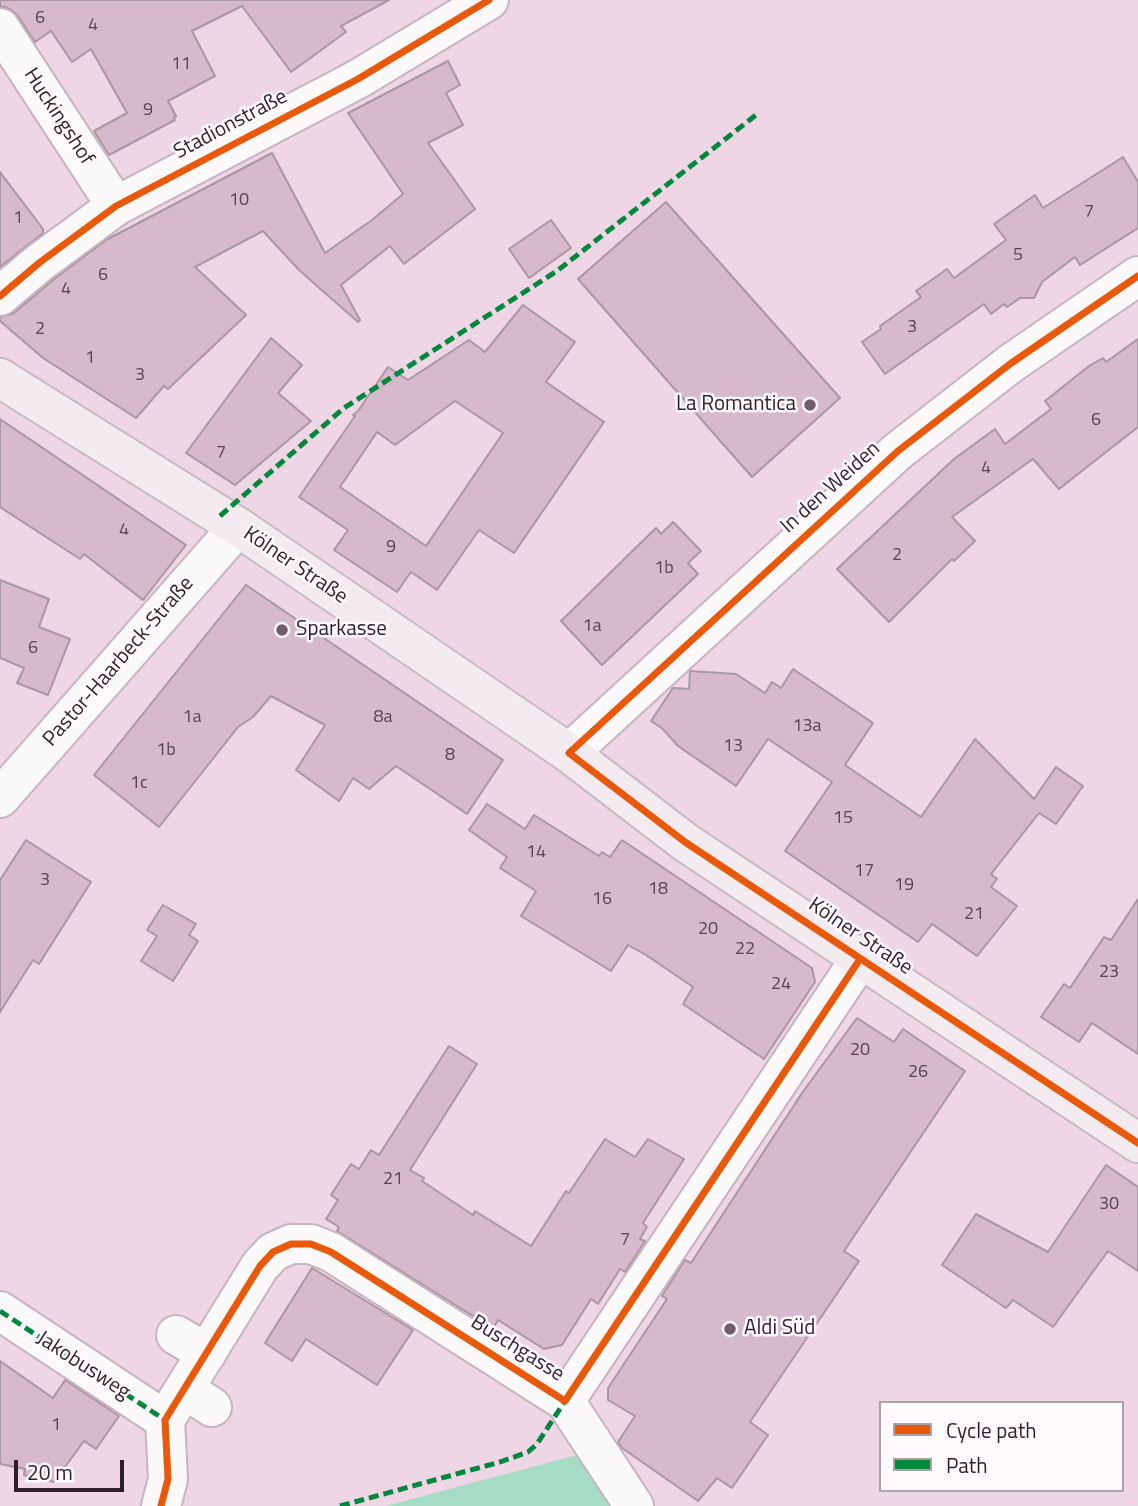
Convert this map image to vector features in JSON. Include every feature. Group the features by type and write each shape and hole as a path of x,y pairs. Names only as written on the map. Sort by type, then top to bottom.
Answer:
{"main road":[{"name":"Kölner Straße","path":"0,378 238,527 569,753 685,842 1138,1143"}],"street":[{"name":"Stadionstraße","path":"0,296 39,263 116,206 358,79 489,0"},
{"name":"Huckingshof","path":"0,28 116,206"},
{"name":"In den Weiden","path":"569,753 898,451 1010,364 1138,276"},
{"name":"Pastor-Haarbeck-Straße","path":"0,798 238,527"},
{"name":"Buschgasse","path":"187,1406 192,1344 266,1258 291,1244 311,1244 331,1252 565,1401 860,959"},
{"name":"Jakobusweg","path":"0,1311 187,1406"},
{"path":"565,1401 634,1506"},
{"path":"161,1506 187,1406"}],"green space":[{"path":"577,1455 609,1506 386,1506"}],"building":[{"path":"0,0 389,0 341,26 346,32 291,72 242,6 192,31 215,76 168,101 176,116 175,120 109,155 94,131 127,113 91,49 72,62 51,31 35,42 18,16 10,9 0,6"},
{"path":"448,61 460,85 446,93 463,125 428,143 475,209 404,264 390,246 341,285 360,320 358,322 299,270 263,231 195,267 246,315 168,389 164,386 136,418 43,358 0,321 0,317 14,313 106,240 272,153 325,253 403,194 348,113"},
{"path":"1123,157 1138,182 1138,228 1080,265 1075,257 1042,282 1034,298 1020,298 1007,307 1004,304 991,314 984,304 885,374 862,342 921,297 916,291 947,269 954,278 1006,240 994,224 1035,195 1043,208"},
{"path":"0,172 43,229 43,233 0,267"},
{"path":"666,202 840,398 752,477 578,279"},
{"path":"551,220 571,248 529,278 509,249"},
{"path":"523,305 575,342 546,382 604,422 514,553 479,530 437,590 411,572 397,592 334,550 348,530 299,497 388,367 408,380 469,340 485,352","holes":["455,401 503,433 426,546 340,487 377,432 395,445"]},
{"path":"271,338 302,365 278,393 311,421 235,485 186,453"},
{"path":"1138,339 1138,427 1059,489 1033,459 952,517 975,541 954,561 952,559 889,622 837,569 954,459 995,429 1005,444 1051,409 1045,401 1089,366 1103,358 1106,362"},
{"path":"0,419 186,545 143,600 84,554 80,559 0,507"},
{"path":"673,522 701,551 688,563 698,574 602,665 561,621 656,528 661,534"},
{"path":"0,580 49,599 39,627 70,639 48,695 17,683 24,668 0,658"},
{"path":"246,585 503,760 467,814 396,766 369,789 353,778 339,801 296,770 325,725 271,696 253,717 238,727 159,827 94,775"},
{"path":"793,669 873,723 845,765 921,817 975,739 1034,799 1056,767 1083,786 1056,824 1039,813 991,874 997,879 991,887 1017,906 977,956 932,924 918,942 785,851 832,782 768,739 736,786 678,746 663,729 651,721 673,688 689,689 690,671 736,674 765,693 772,682 781,688"},
{"path":"487,804 525,829 534,815 599,856 602,852 610,857 622,840 812,968 815,982 764,1059 683,1004 693,987 646,955 628,945 611,971 521,916 536,891 500,868 507,857 469,830"},
{"path":"26,840 91,882 39,964 33,960 0,1012 0,880"},
{"path":"1138,899 1138,1054 1092,1023 1079,1042 1041,1017 1064,984 1070,988 1104,937 1111,940"},
{"path":"163,905 196,924 189,935 198,941 173,981 141,961 157,936 147,930"},
{"name":"Aldi Süd","path":"857,1018 894,1042 903,1029 965,1071 844,1251 859,1261 750,1422 768,1435 732,1488 717,1478 698,1501 622,1448 618,1442 635,1416 608,1400 608,1388 667,1299 662,1296 685,1260 691,1263 802,1093"},
{"path":"449,1046 477,1064 410,1170 473,1215 475,1211 531,1246 566,1191 569,1193 605,1139 635,1157 648,1139 684,1159 643,1223 647,1227 640,1239 645,1241 625,1272 620,1269 598,1304 591,1299 562,1345 544,1349 498,1320 494,1327 481,1321 337,1231 339,1227 326,1219 338,1200 331,1195 351,1164 359,1169 371,1150 379,1155"},
{"path":"1106,1165 1138,1187 1138,1271 1108,1251 1053,1327 1013,1300 1006,1308 942,1265 976,1214 1048,1252"},
{"path":"312,1268 413,1330 377,1385 306,1339 292,1361 265,1343"},
{"path":"0,1361 53,1398 65,1380 119,1416 96,1449 84,1441 54,1482 24,1475 25,1469 0,1464"}],"marked path":[{"path":"220,516 344,408 557,271 756,115"},
{"path":"0,1311 165,1420"},
{"path":"340,1506 528,1452 537,1444 565,1401"}],"cycle path":[{"path":"0,296 39,263 116,206 358,79 489,0"},
{"path":"1138,276 1010,364 898,451 569,753 685,842 1138,1143"},
{"path":"161,1506 168,1479 165,1420 260,1266 273,1252 291,1244 311,1244 331,1252 565,1401 860,959"}],"place":[{"name":"La Romantica","path":"810,405"},
{"name":"Sparkasse","path":"282,630"},
{"name":"Aldi Süd","path":"730,1329"}]}
